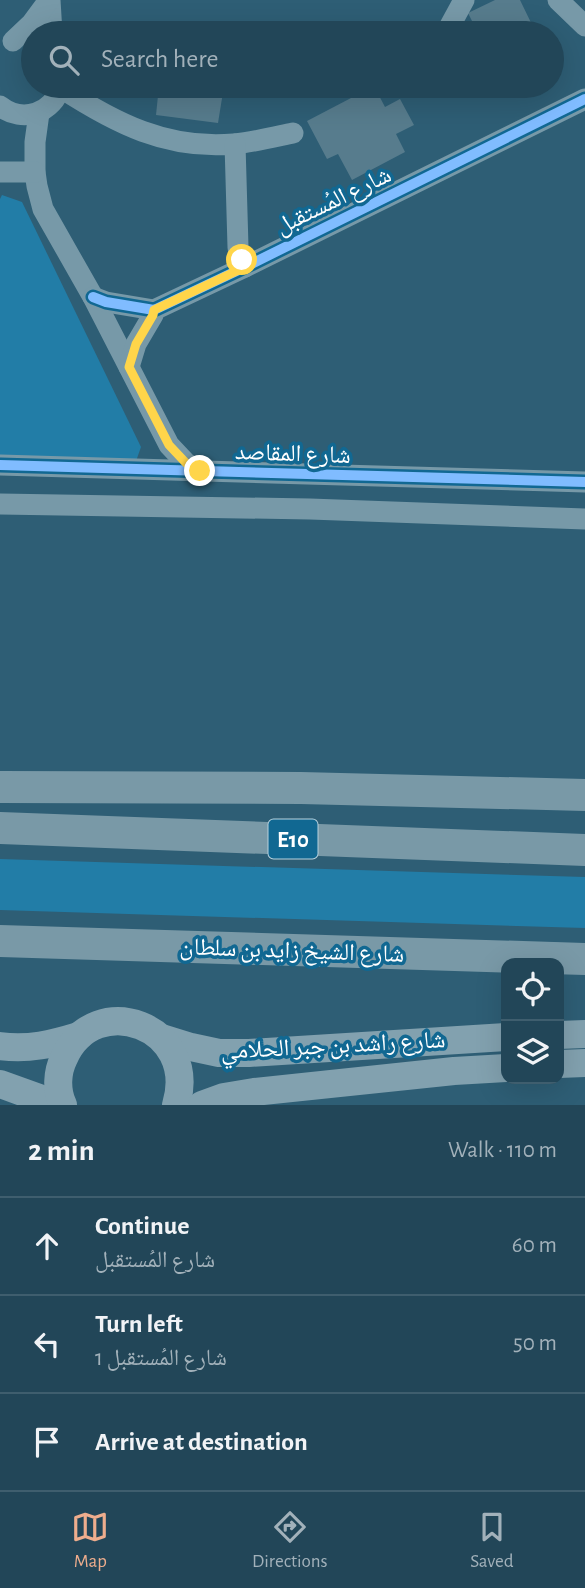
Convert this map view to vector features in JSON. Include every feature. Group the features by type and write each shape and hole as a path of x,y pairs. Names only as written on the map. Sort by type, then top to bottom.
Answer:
{"highway":[{"path":"0,787 301,788 585,795"},
{"name":"E10","path":"0,828 585,850"},
{"name":"شارع الشيخ زايد بن سلطان","path":"0,941 585,959"}],"main road":[{"name":"شارع راشد بن جبر الحلامي","path":"79,1036 94,1026 112,1021 130,1022 147,1028 162,1038 219,1053 501,1037"},
{"path":"564,1035 585,1034"},
{"path":"0,1046 12,1048 47,1045 79,1036"},
{"path":"63,1105 58,1084 60,1066 68,1049 79,1036"},
{"path":"162,1038 174,1053 180,1071 181,1091 176,1105"},
{"path":"564,1064 585,1063"},
{"name":"شارع راشد بن جبر الحلامي","path":"202,1105 224,1097 254,1092 429,1073 501,1068"},
{"path":"0,1084 39,1098 50,1105"}],"street":[{"path":"50,0 51,21"},
{"path":"34,21 50,0"},
{"path":"453,21 464,0"},
{"path":"558,0 585,26"},
{"path":"0,106 15,114 27,116 49,107 56,98"},
{"path":"78,98 115,121 155,136 196,144 235,144 293,133"},
{"name":"شارع المُستقبل","path":"154,310 585,99"},
{"path":"39,113 35,172 43,209 93,297 169,445 186,463 200,471"},
{"path":"235,144 238,247 245,267"},
{"path":"0,172 35,172"},
{"path":"93,297 106,302 154,310 136,344 129,367"},
{"name":"شارع المقاصد","path":"0,465 585,482"},
{"path":"0,504 310,509 585,519"}],"shaded area":[{"path":"2,195 22,202 141,447 135,464 0,464"},
{"path":"0,859 585,877 585,928 0,910"}],"building":[{"path":"495,0 520,0 530,21 472,21 468,13"},
{"path":"158,98 222,98 218,123 156,115"},
{"path":"351,98 380,98 385,107 400,99 414,125 396,134 405,152 352,180 338,154 327,159 307,121"}],"cycle path":[{"path":"93,297 106,302 154,310 585,99"},
{"path":"0,465 585,482"}],"route":[{"path":"200,471 186,463 169,445 129,367 136,344 154,310 245,267 242,260"}]}
